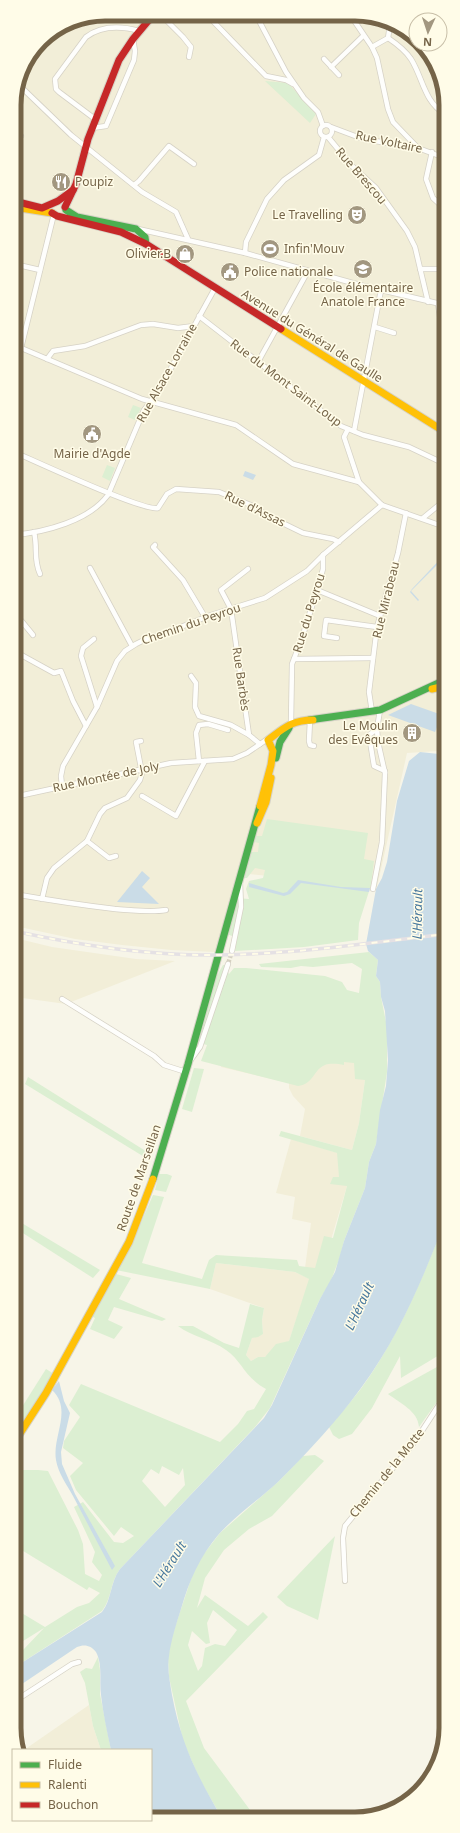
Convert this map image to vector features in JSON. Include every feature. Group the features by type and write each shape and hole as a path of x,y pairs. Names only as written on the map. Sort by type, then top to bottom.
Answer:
{"main road":[{"path":"59,210 75,188 95,119 119,60 132,39 148,21"},
{"path":"21,203 35,207 59,210 77,217 136,229"},
{"path":"21,207 59,210"},
{"name":"Avenue du Général de Gaulle","path":"59,210 121,232 146,244 439,428"},
{"name":"Avenue du Général de Gaulle","path":"136,229 145,237 146,244"},
{"path":"271,737 292,723 301,720 311,720 380,710 439,683"},
{"path":"426,689 439,687"},
{"path":"275,745 288,729 297,724 311,720"},
{"path":"271,737 277,737 275,745"},
{"name":"Route de Marseillan","path":"21,1432 46,1393 129,1242 155,1174 186,1072 271,765 275,745 268,740 271,737"}],"street":[{"path":"167,21 183,36 191,47 189,57"},
{"path":"213,21 266,76 286,80 295,85"},
{"path":"259,21 286,72 318,112 323,126 320,132 326,137"},
{"path":"354,21 372,47 377,58 388,109 393,122 418,148"},
{"path":"95,119 59,92 56,88 55,79 86,37 93,32 104,28 130,29 139,31"},
{"path":"388,38 390,29"},
{"path":"331,67 363,36"},
{"path":"372,47 388,38"},
{"path":"388,38 402,48 411,59 418,72 426,94 433,104 439,109"},
{"path":"92,128 106,126 134,60 135,51 132,39"},
{"path":"324,59 339,74"},
{"path":"23,89 71,135 134,185 176,212 188,239"},
{"path":"245,253 246,242 267,199 284,180 319,154 326,137 333,133 331,127 328,125 323,126"},
{"name":"Rue Voltaire","path":"331,127 363,139 418,148 439,155"},
{"name":"Rue Brescou","path":"326,137 352,166 376,188 407,231 415,247 428,302"},
{"path":"134,185 139,182 169,146 194,164"},
{"path":"432,152 426,179 433,198 439,203"},
{"path":"59,210 40,270 21,348 151,402 236,425 293,464 359,482"},
{"path":"136,229 188,239 245,253 308,271 438,304 439,310"},
{"path":"21,266 40,270"},
{"path":"420,269 439,268"},
{"path":"258,362 308,271"},
{"name":"Rue Alsace Lorraine","path":"21,534 34,532 78,518 90,513 101,505 109,493 144,410 159,390 215,288"},
{"path":"354,431 381,290"},
{"name":"Rue du Mont Saint-Loup","path":"199,316 331,420 348,429 383,441 409,447 439,461"},
{"path":"47,359 53,351 85,346 141,325 153,324 178,328 194,326"},
{"path":"375,327 394,334"},
{"path":"348,429 344,437 359,482 382,505 439,525"},
{"path":"21,455 109,493"},
{"name":"Rue d'Assas","path":"109,493 127,501 156,509 167,494 176,489 219,492 253,506 268,516 303,533 333,539 338,542"},
{"path":"323,556 382,505"},
{"path":"423,518 439,505"},
{"name":"Rue Mirabeau","path":"372,712 369,692 377,627 398,553 406,513"},
{"path":"34,532 36,541 35,564 40,574"},
{"path":"155,545 153,547 183,580 205,618"},
{"name":"Rue du Peyrou","path":"292,723 292,664 317,590 323,569 323,556"},
{"name":"Chemin du Peyrou","path":"62,786 61,776 63,766 97,707 119,658 132,646 205,618 265,598 307,571 323,556"},
{"path":"90,568 132,646"},
{"name":"Rue Barbès","path":"248,569 221,590 231,609 249,734"},
{"path":"317,590 380,616"},
{"path":"21,620 33,635"},
{"path":"337,638 324,636 326,620 377,627"},
{"path":"94,639 83,648 80,656 97,707"},
{"path":"21,655 54,673 61,671 73,701 86,726"},
{"path":"294,659 374,658"},
{"path":"191,676 196,683 195,707 199,716 231,725 249,734 260,744 275,745"},
{"path":"373,889 382,842 386,773 379,749 377,729 380,710"},
{"path":"311,720 309,741 310,745 314,746"},
{"path":"199,761 196,733 199,725 208,724 228,730"},
{"path":"377,729 369,735 374,766 385,771 386,773"},
{"name":"Rue Montée de Joly","path":"21,795 180,762 223,760 240,757 271,737"},
{"path":"42,899 47,878 54,868 87,841 105,808 127,798 140,780 142,770 136,742 141,740"},
{"path":"142,796 176,816 205,761"},
{"path":"87,841 109,858 116,856"},
{"path":"232,950 241,907 240,879"},
{"path":"21,895 132,910 158,912 166,910"},
{"path":"188,1064 200,1047 228,964"},
{"path":"62,999 154,1056 164,1065 186,1072"},
{"name":"Chemin de la Motte","path":"345,1581 343,1538 345,1526 416,1440 439,1405"},
{"path":"21,1697 72,1664 80,1662"}],"shaded area":[{"path":"361,21 382,25 397,32 408,40 408,52 420,52 425,58 435,78 439,105 438,751 407,753 377,887 239,873 215,952 171,950 75,939 21,927 21,99 24,83 27,73 35,58 45,45 58,35 73,27 94,22"},
{"path":"21,939 52,947 136,959 175,961 66,1004 21,998"},
{"path":"231,1029 351,1040 365,1080 359,1123 352,1150 300,1136 305,1109 293,1096 289,1088 289,1083 221,1067"},
{"path":"291,1139 338,1153 347,1186 322,1270 305,1268 311,1223 292,1219 295,1197 276,1193"},
{"path":"216,1263 295,1272 310,1279 289,1341 265,1357 258,1357 251,1361 246,1355 252,1338 263,1334 262,1320 264,1308 210,1289"},
{"path":"89,1705 93,1726 101,1749 25,1749"}],"green space":[{"path":"265,81 288,83 316,114 310,123"},
{"path":"133,405 141,408 135,420 128,417"},
{"path":"107,465 115,468 110,481 102,477"},
{"path":"267,819 368,833 364,859 374,861 371,885 359,923 358,940 304,947 235,951 237,938 227,934 237,898 249,899 246,889 249,881 263,878 265,870 255,868 247,878 242,878 250,852 258,852 259,843 254,842 255,836 262,836"},
{"path":"369,952 378,960 376,976 380,982 381,997 387,1027 387,1072 376,1144 369,1162 365,1188 344,1241 340,1257 330,1283 320,1299 270,1408 255,1427 120,1569 114,1579 108,1601 102,1611 21,1663 21,1651 44,1628 21,1642 21,1613 45,1627 77,1607 89,1603 100,1593 89,1587 87,1590 21,1550 21,1470 48,1471 78,1530 83,1544 85,1574 99,1581 102,1575 92,1562 95,1552 74,1507 83,1502 114,1542 123,1543 134,1536 121,1527 114,1536 76,1490 70,1476 83,1463 63,1448 64,1441 80,1417 69,1405 81,1384 220,1442 238,1424 247,1411 254,1409 266,1389 253,1380 236,1359 226,1350 214,1343 183,1330 178,1326 193,1326 224,1343 239,1348 250,1304 264,1308 262,1320 263,1334 252,1338 246,1355 251,1361 258,1357 265,1357 276,1344 289,1341 309,1279 295,1272 216,1263 210,1289 116,1270 136,1234 153,1195 164,1197 142,1263 202,1279 209,1260 216,1255 297,1260 299,1266 315,1268 324,1236 333,1238 347,1186 330,1184 333,1177 339,1177 337,1153 279,1136 281,1131 352,1150 359,1123 365,1080 355,1079 354,1063 344,1062 344,1065 325,1065 318,1070 307,1083 298,1086 201,1061 207,1045 196,1042 214,981 223,965 225,965 229,974 234,968 246,968 325,976 342,982 347,990 359,993 362,969 352,963 291,968 261,967 259,964","holes":["162,1466 179,1475 183,1468 185,1485 165,1507 142,1481 151,1469 159,1474"]},
{"path":"194,1068 204,1069 192,1112 182,1109"},
{"path":"28,1077 147,1152 146,1158 25,1084"},
{"path":"159,1174 167,1174 172,1176 166,1192 155,1190"},
{"path":"21,1223 100,1270 93,1278 21,1232"},
{"path":"439,1236 439,1355 401,1378 400,1356 372,1408 352,1434 339,1439 333,1435 329,1427 360,1390 374,1370 398,1329"},
{"path":"116,1274 131,1278 119,1299 166,1319 162,1321 114,1307 108,1320 123,1327 114,1339 90,1329 95,1318 91,1316"},
{"path":"439,1366 439,1399 419,1427 418,1421 412,1412 388,1394"},
{"path":"46,1369 54,1374 21,1426 21,1409"},
{"path":"315,1455 324,1461 272,1516 249,1529 224,1550 205,1578 197,1608 205,1595 248,1626 263,1612 268,1617 186,1701 204,1748 252,1812 218,1812 201,1782 183,1741 169,1677 168,1658 171,1639 192,1576 201,1557 220,1533 279,1481 303,1456","holes":["213,1610 237,1630 225,1646 215,1644 205,1648 202,1666 198,1671 188,1645 192,1631 206,1644 210,1643 207,1623"]},
{"path":"335,1536 318,1620 287,1606 277,1597"},
{"path":"98,1657 100,1670 100,1694 111,1749 101,1749 93,1726 85,1683 80,1672 86,1668 92,1669"}],"water":[{"path":"245,471 256,475 253,480 243,476"},
{"path":"439,560 439,563 411,591 419,600 418,601 410,592"},
{"path":"411,704 439,714 439,722 435,732 388,715"},
{"name":"L'Hérault","path":"420,752 439,754 439,1236 399,1328 375,1369 352,1400 311,1448 272,1488 233,1520 219,1534 206,1551 196,1569 184,1599 172,1638 168,1666 172,1695 185,1744 205,1788 219,1812 152,1812 152,1749 111,1749 100,1690 99,1662 96,1652 87,1646 77,1647 22,1684 21,1663 102,1612 108,1602 114,1579 120,1569 264,1418 272,1405 320,1299 335,1272 344,1241 365,1188 369,1162 376,1144 380,1110 386,1086 388,1060 385,1011 381,997 380,982 376,976 378,960 368,951 366,944 376,889 382,878 387,862 397,801 409,761"},
{"path":"142,871 150,878 142,887 159,904 117,902"},
{"path":"298,880 341,887 370,888 369,892 301,883 290,894 284,896 249,887 249,883 283,893 287,892"},
{"path":"59,1381 64,1401 70,1413 61,1452 62,1464 75,1494 115,1566 112,1570 57,1465 56,1451 61,1406 58,1398 52,1390"}],"tunnel":[{"path":"228,964 232,951"}],"railway":[{"path":"21,932 116,949 193,955 276,953 439,935"}],"traffic: fast":[{"path":"66,210 77,217 136,229 145,237 146,244"},
{"path":"309,720 380,710 439,683"},
{"path":"276,758 280,742 289,728"},
{"path":"153,1179 188,1064 260,806"}],"traffic: slow":[{"path":"21,208 52,213"},
{"path":"281,329 439,428"},
{"path":"432,689 439,687"},
{"path":"260,806 271,765 273,751 268,740 284,728 294,723 313,720"},
{"path":"257,823 266,802 271,778"},
{"path":"21,1432 46,1393 129,1242 153,1179"}],"traffic: jam":[{"path":"65,207 76,184 88,139 119,60 133,39 148,21"},
{"path":"21,203 42,208 58,201 73,190"},
{"path":"52,213 57,216 121,232 146,244 281,329"}],"place":[{"name":"Poupiz","path":"61,182"},
{"name":"Le Travelling","path":"357,215"},
{"name":"Infin'Mouv","path":"270,249"},
{"name":"Olivier.B","path":"185,254"},
{"name":"École élémentaire Anatole France","path":"363,269"},
{"name":"Police nationale","path":"230,272"},
{"name":"Mairie d'Agde","path":"92,434"},
{"name":"Le Moulin des Evêques","path":"412,733"}]}
